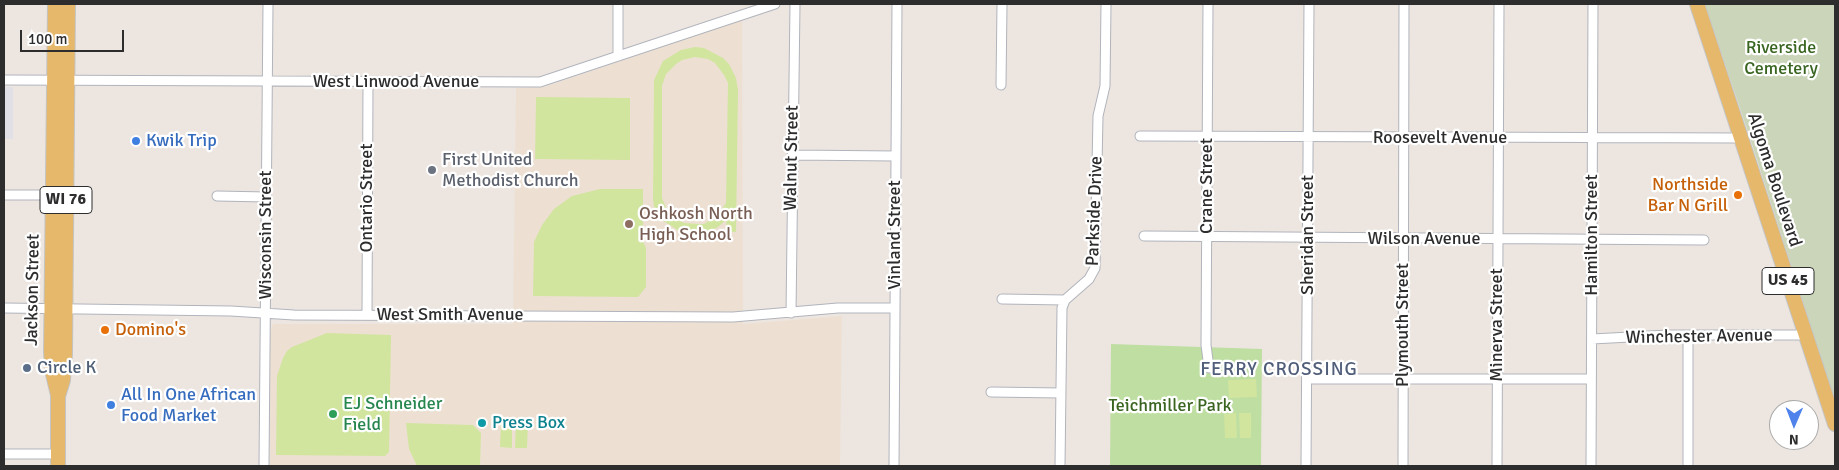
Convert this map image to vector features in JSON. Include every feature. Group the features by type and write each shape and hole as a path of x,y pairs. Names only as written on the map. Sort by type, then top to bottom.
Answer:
{"main road":[{"name":"Jackson Street","path":"55,4 61,80"},
{"name":"Jackson Street","path":"58,460 58,396 51,360 59,308 61,80 68,4"},
{"name":"Algoma Boulevard","path":"1697,4 1835,424"}],"street":[{"name":"Wisconsin Street","path":"264,466 268,4"},
{"path":"618,4 618,56"},
{"name":"West Linwood Avenue","path":"4,80 540,82 774,4"},
{"name":"Walnut Street","path":"791,312 794,4"},
{"name":"Vinland Street","path":"894,466 897,4"},
{"path":"1001,85 1002,4"},
{"name":"Parkside Drive","path":"1066,300 1090,279 1095,268 1098,116 1105,86 1106,4"},
{"name":"Crane Street","path":"1208,4 1206,345 1209,368"},
{"name":"Sheridan Street","path":"1306,466 1310,4"},
{"name":"Plymouth Street","path":"1403,466 1404,4"},
{"name":"Minerva Street","path":"1496,466 1499,4"},
{"name":"Hamilton Street","path":"1591,466 1593,4"},
{"name":"Ontario Street","path":"367,315 368,82"},
{"name":"Roosevelt Avenue","path":"1140,136 1741,138"},
{"path":"792,155 896,156"},
{"path":"4,195 60,195"},
{"path":"216,196 267,197"},
{"name":"Wilson Avenue","path":"1144,236 1207,238 1704,240"},
{"path":"1002,299 1066,300 1061,314 1060,466"},
{"name":"West Smith Avenue","path":"4,308 367,315 733,317 838,308 895,308"},
{"path":"1688,335 1688,466"},
{"name":"Winchester Avenue","path":"1592,339 1688,335 1806,335"},
{"path":"1307,379 1591,379"},
{"path":"991,392 1060,393"},
{"path":"4,454 58,460"}],"shaded area":[{"name":"Oshkosh North High School","path":"742,20 743,324 842,316 840,466 270,466 270,333 273,324 513,324 516,88 544,87"},
{"path":"4,87 13,87 13,139 4,139"}],"green space":[{"name":"Riverside Cemetery","path":"1705,4 1835,4 1835,400 1749,135"},
{"path":"695,47 704,48 723,58 729,64 736,78 738,90 736,232 727,232 726,220 718,227 706,233 693,234 679,231 662,220 654,207 654,80 663,61 681,50","holes":["695,57 708,59 715,63 728,83 726,203 717,216 704,224 684,223 667,210 662,198 662,86 666,74 682,60"]},
{"path":"536,97 630,98 630,160 535,159"},
{"path":"600,189 643,189 643,241 646,248 646,287 638,297 533,296 534,242 542,225 554,209 572,196"},
{"name":"EJ Schneider Field","path":"327,333 391,335 389,452 385,456 276,455 277,376 283,358 292,347"},
{"name":"Teichmiller Park","path":"1111,344 1262,349 1261,466 1110,466"},
{"path":"1256,379 1257,397 1229,398 1228,380"},
{"path":"1236,413 1237,438 1225,438 1224,414"},
{"path":"1239,413 1251,413 1251,438 1240,438"},
{"path":"406,423 473,425 481,433 480,466 417,466 409,449"},
{"path":"501,423 512,423 512,448 500,447"},
{"path":"516,423 528,423 527,448 515,448"}],"place":[{"name":"Kwik Trip","path":"136,141"},
{"name":"First United Methodist Church","path":"432,170"},
{"name":"Northside Bar N Grill","path":"1738,195"},
{"name":"Oshkosh North High School","path":"629,224"},
{"name":"Domino's","path":"105,330"},
{"name":"Circle K","path":"27,368"},
{"name":"All In One African Food Market","path":"111,405"},
{"name":"EJ Schneider Field","path":"333,414"},
{"name":"Press Box","path":"482,423"}],"district":[{"name":"FERRY CROSSING","path":"1279,370"}]}
